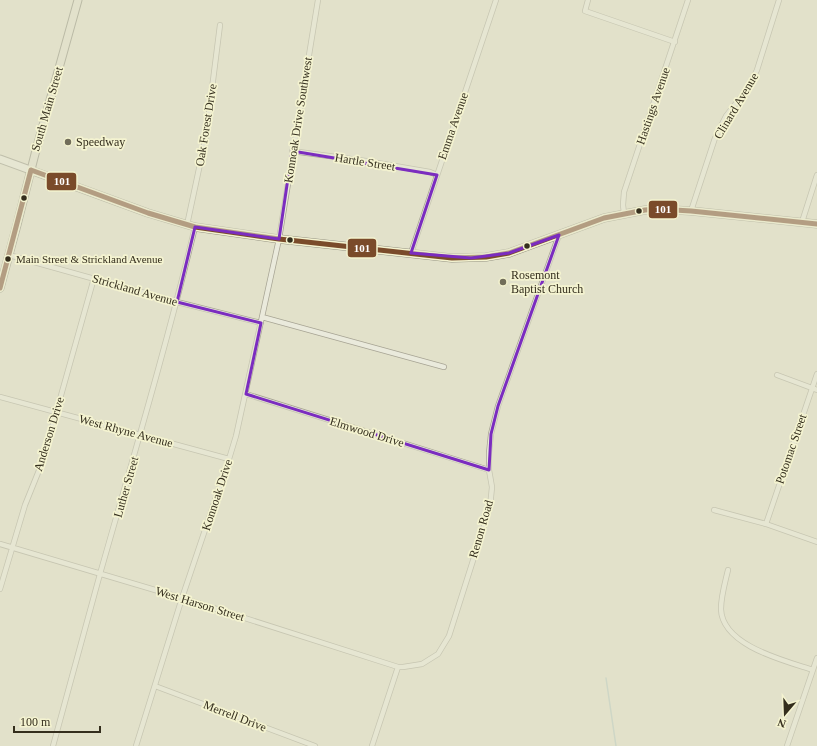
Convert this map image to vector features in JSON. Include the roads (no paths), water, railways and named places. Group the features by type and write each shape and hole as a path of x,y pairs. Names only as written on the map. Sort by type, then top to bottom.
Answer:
{"main road":[{"name":"South Main Street","path":"0,288 78,0"},
{"path":"0,159 148,213 195,227 279,239 452,258 486,257 509,253 604,218 658,209 692,211 817,224"}],"street":[{"name":"Konnoak Drive Southwest","path":"279,239 292,151 318,0"},
{"name":"Emma Avenue","path":"411,253 496,0"},
{"path":"588,0 585,11 675,42"},
{"name":"Hastings Avenue","path":"624,214 624,192 688,0"},
{"name":"Clinard Avenue","path":"692,211 715,138 726,116 748,88 757,70 779,0"},
{"name":"Oak Forest Drive","path":"187,225 206,136 220,25"},
{"name":"Hartle Street","path":"292,151 366,161 430,172 436,175"},
{"path":"802,222 817,175"},
{"name":"Luther Street","path":"53,746 100,574 141,435 177,302 195,227"},
{"name":"Renon Road","path":"398,667 422,664 438,654 449,636 490,507 492,487 489,470 491,434 498,406 559,235"},
{"name":"Konnoak Drive","path":"136,746 182,598 229,459 246,394 279,239"},
{"name":"Strickland Avenue","path":"9,255 177,302 261,323"},
{"name":"Anderson Drive","path":"0,589 25,505 42,463 94,278"},
{"path":"262,317 444,367"},
{"name":"Potomac Street","path":"766,524 815,389 817,374"},
{"path":"777,375 815,389"},
{"name":"Elmwood Drive","path":"246,394 489,470"},
{"name":"West Rhyne Avenue","path":"0,397 229,459"},
{"path":"714,510 766,524 817,542"},
{"name":"West Harson Street","path":"0,544 182,598 398,667"},
{"path":"728,570 721,609 724,620 732,633 744,643 765,654 813,670"},
{"path":"787,746 817,658"},
{"path":"372,746 398,667"},
{"name":"Merrell Drive","path":"155,686 315,746"}],"waterway":[{"path":"606,678 616,746"}],"place":[{"name":"Speedway","path":"68,142"},
{"name":"Main Street & Strickland Avenue","path":"8,259"},
{"name":"Rosemont Baptist Church","path":"503,282"}]}
